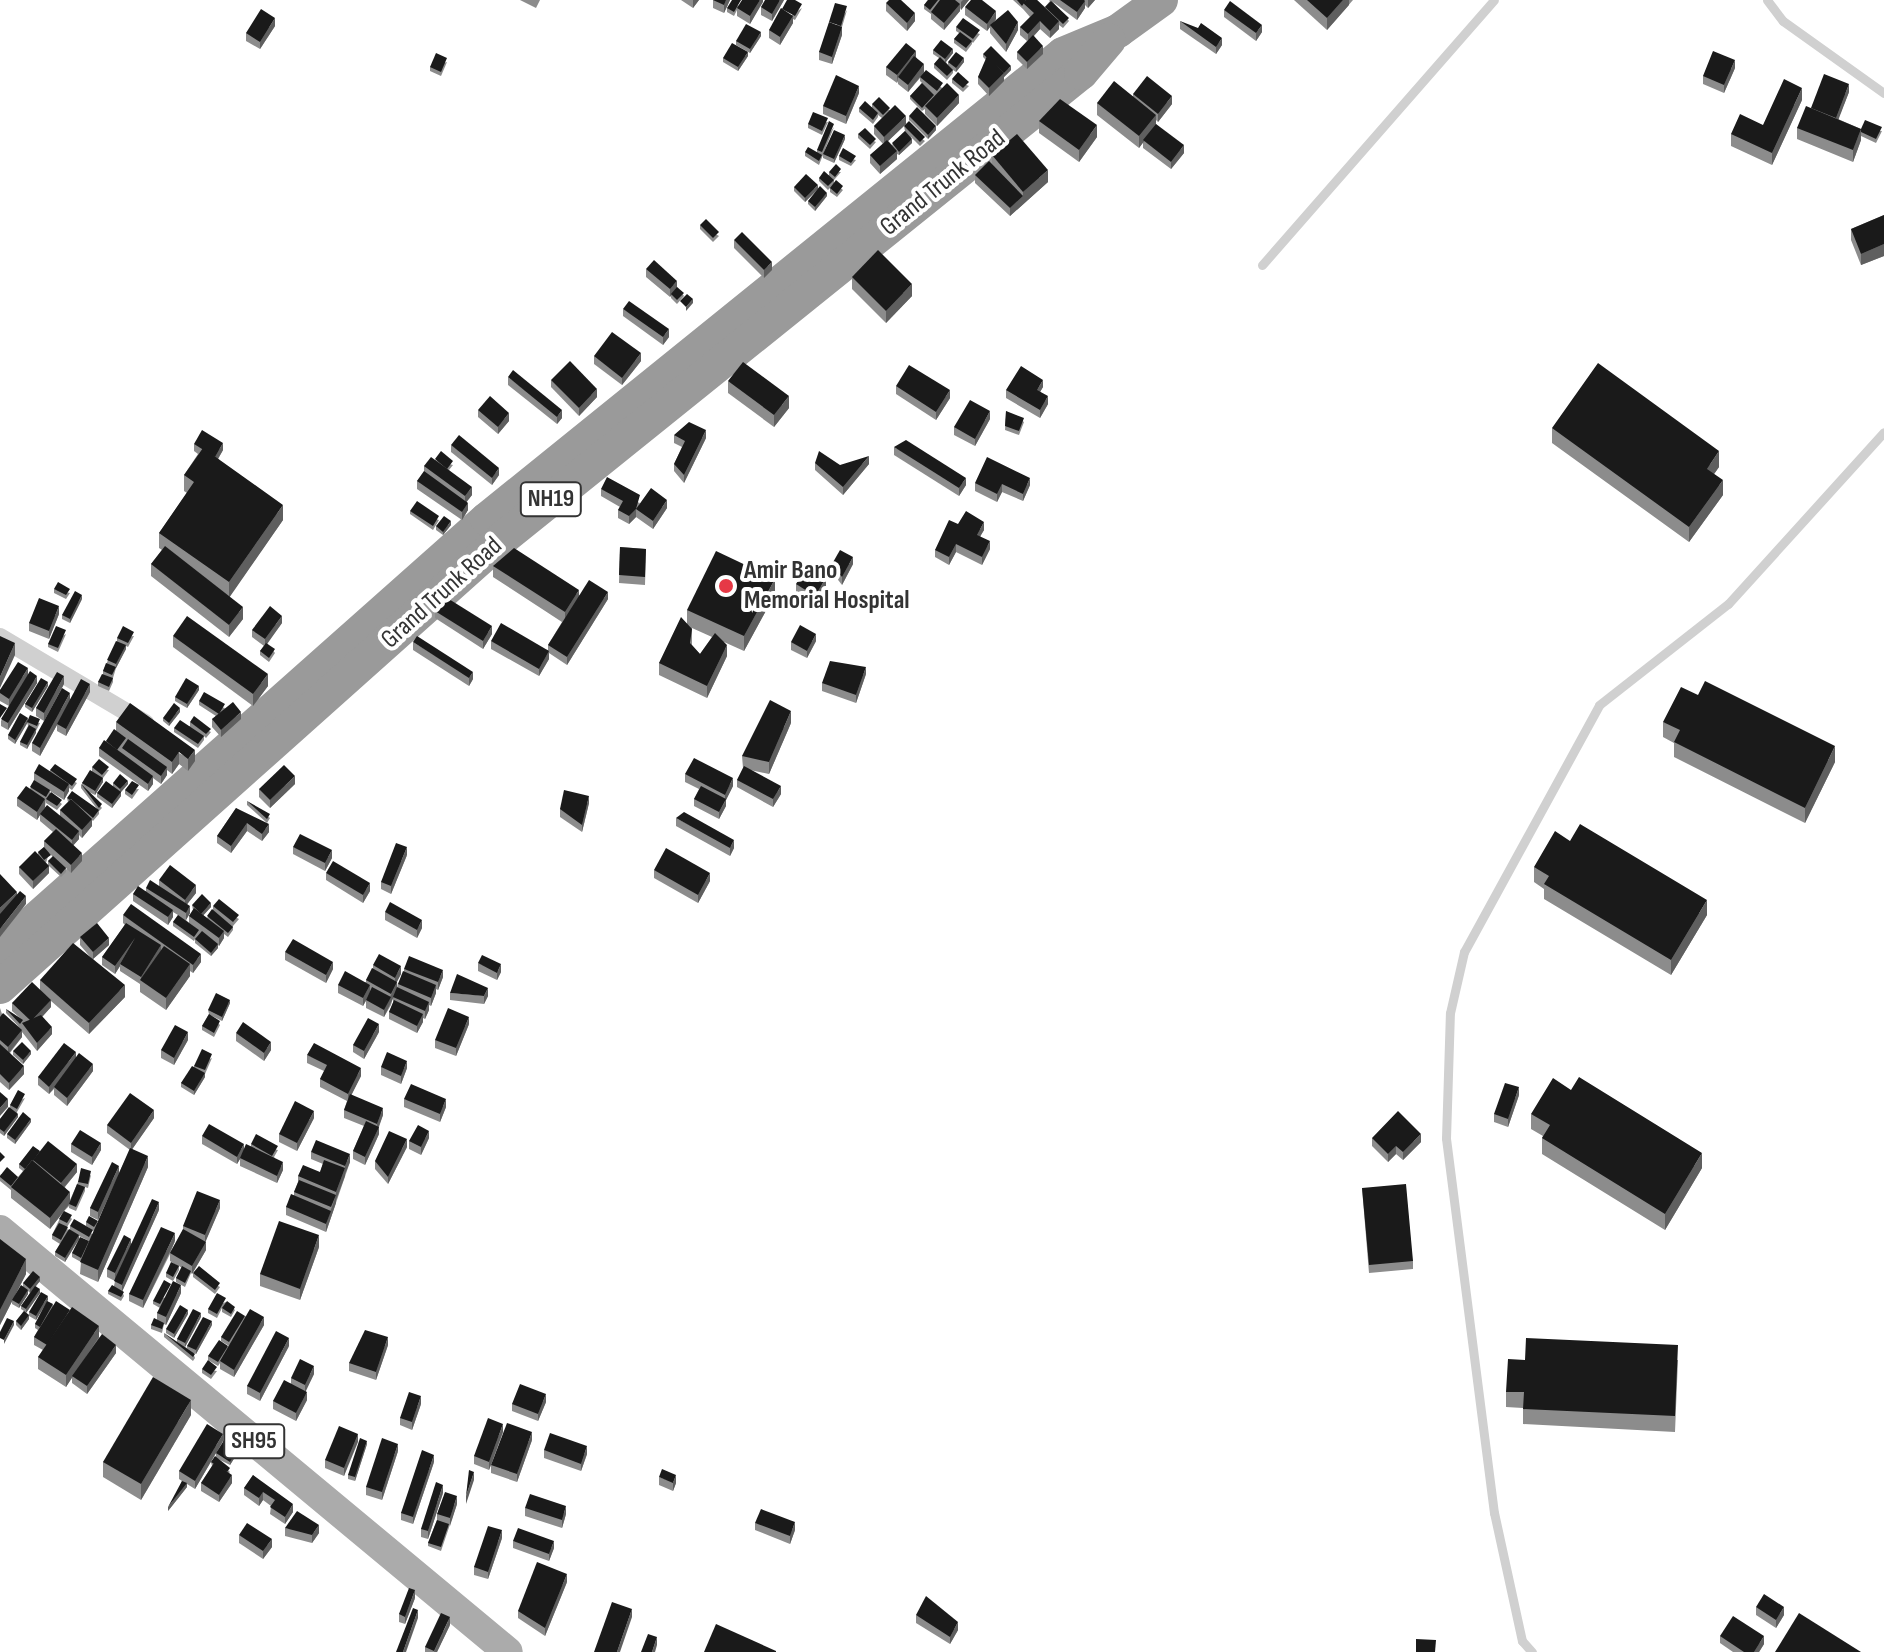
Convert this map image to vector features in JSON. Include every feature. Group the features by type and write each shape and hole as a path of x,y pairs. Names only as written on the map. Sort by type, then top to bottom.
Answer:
{"highway":[{"name":"Grand Trunk Road","path":"0,987 51,924 207,767 543,490 992,128 1063,54 1118,31 1161,0"},
{"name":"Grand Trunk Road","path":"0,951 51,924"}],"main road":[{"name":"SH95","path":"0,1230 508,1652"}],"street":[{"path":"0,637 165,734"}],"lane":[{"path":"1262,265 1494,0"},
{"path":"1767,0 1783,21 1884,93"},
{"path":"1532,1652 1522,1641 1494,1513 1446,1138 1450,1013 1464,952 1599,705 1728,604 1884,432"}],"building":[{"path":"732,0 741,0 734,12 727,8"},
{"path":"742,0 760,0 750,16 737,8"},
{"path":"765,0 780,0 772,14 761,7"},
{"path":"787,0 802,4 795,16 782,9"},
{"path":"901,0 915,13 907,23 886,3"},
{"path":"928,0 938,0 930,10 924,5"},
{"path":"940,0 955,0 960,4 944,23 931,12"},
{"path":"971,0 982,0 996,11 987,24 965,7"},
{"path":"1037,0 1059,21 1050,31 1040,21 1028,34 1020,27 1034,13 1023,3"},
{"path":"1060,0 1084,0 1085,1 1077,12"},
{"path":"1307,0 1343,0 1327,18"},
{"path":"1051,1 1069,18 1063,24 1045,7"},
{"path":"1230,1 1262,25 1256,33 1224,10"},
{"path":"835,3 847,6 841,26 829,22"},
{"path":"781,8 793,16 780,37 769,30"},
{"path":"261,9 275,18 260,42 246,33"},
{"path":"1008,10 1018,22 1006,44 990,25"},
{"path":"963,18 980,30 973,39 956,27"},
{"path":"1180,21 1198,28 1201,23 1222,38 1216,47"},
{"path":"829,22 842,27 832,57 819,52"},
{"path":"746,24 761,32 750,49 736,41"},
{"path":"960,32 972,41 966,48 954,39"},
{"path":"1033,35 1043,46 1027,62 1017,52"},
{"path":"941,40 953,49 945,59 933,50"},
{"path":"732,43 748,52 738,67 723,58"},
{"path":"906,43 916,51 897,75 886,67"},
{"path":"991,46 1011,66 1004,73 983,54"},
{"path":"1713,51 1735,60 1724,85 1703,76"},
{"path":"956,52 964,58 956,68 948,62"},
{"path":"436,53 447,58 441,72 430,67"},
{"path":"914,56 924,64 908,85 898,77"},
{"path":"987,56 1004,73 989,88 978,77"},
{"path":"940,57 953,70 947,76 934,64"},
{"path":"926,70 943,83 937,91 920,77"},
{"path":"958,72 969,82 963,88 952,79"},
{"path":"1824,74 1849,84 1836,118 1811,108"},
{"path":"836,75 859,86 846,116 823,106"},
{"path":"1147,76 1172,96 1158,114 1133,94"},
{"path":"1784,79 1802,88 1772,153 1731,134 1740,114 1763,125"},
{"path":"1114,81 1156,115 1139,136 1097,103"},
{"path":"922,83 934,95 922,108 910,96"},
{"path":"947,83 959,95 937,118 925,106"},
{"path":"879,97 890,108 883,115 872,104"},
{"path":"1060,99 1097,125 1079,150 1039,121"},
{"path":"865,101 878,113 873,120 859,108"},
{"path":"895,105 906,116 884,137 874,126"},
{"path":"1806,106 1861,129 1853,150 1797,128"},
{"path":"917,107 936,126 928,135 909,116"},
{"path":"813,112 828,118 822,131 808,124"},
{"path":"1865,120 1882,127 1876,139 1861,132"},
{"path":"829,121 834,124 822,152 817,150"},
{"path":"909,121 925,137 920,142 904,126"},
{"path":"1156,124 1184,145 1171,162 1143,140"},
{"path":"865,128 876,139 870,145 858,134"},
{"path":"834,130 845,135 834,159 823,154"},
{"path":"905,131 912,139 899,152 892,143"},
{"path":"1017,134 1048,170 1023,192 992,155"},
{"path":"887,140 897,151 880,166 870,155"},
{"path":"808,147 822,155 819,161 805,152"},
{"path":"843,148 856,156 851,163 839,156"},
{"path":"989,161 1023,196 1010,208 975,175"},
{"path":"836,164 841,169 835,177 829,172"},
{"path":"824,171 834,180 828,186 819,178"},
{"path":"806,174 818,185 805,198 794,187"},
{"path":"836,180 843,186 837,194 830,188"},
{"path":"820,186 827,193 815,207 808,201"},
{"path":"1884,215 1884,244 1861,254 1851,229"},
{"path":"706,219 719,232 713,238 700,225"},
{"path":"742,232 772,262 764,270 734,240"},
{"path":"878,250 912,284 886,311 852,277"},
{"path":"654,260 677,281 670,289 646,269"},
{"path":"677,287 684,293 677,300 671,294"},
{"path":"687,294 693,299 686,307 680,301"},
{"path":"629,301 669,329 663,337 623,309"},
{"path":"612,332 641,353 622,378 594,356"},
{"path":"570,361 597,389 579,408 551,380"},
{"path":"743,362 789,396 774,415 728,381"},
{"path":"1598,363 1719,451 1707,469 1723,480 1689,527 1552,428"},
{"path":"909,365 950,390 936,412 896,386"},
{"path":"1021,366 1043,380 1037,390 1048,396 1040,410 1006,390"},
{"path":"513,370 562,410 557,417 508,377"},
{"path":"490,396 509,413 498,427 478,410"},
{"path":"970,400 990,411 975,439 954,427"},
{"path":"1006,411 1024,418 1019,431 1005,426"},
{"path":"689,422 706,430 684,475 674,464 685,441 674,435"},
{"path":"202,430 223,443 215,457 194,444"},
{"path":"459,435 499,468 492,478 451,445"},
{"path":"906,440 966,478 959,488 894,447"},
{"path":"203,448 283,505 229,582 159,533 194,482 184,475"},
{"path":"441,451 453,461 447,469 435,459"},
{"path":"819,451 840,465 869,456 843,487 815,463"},
{"path":"431,457 472,487 465,496 424,466"},
{"path":"987,457 1030,478 1023,494 1002,484 997,494 975,483"},
{"path":"424,471 468,503 462,512 417,481"},
{"path":"607,477 640,495 636,509 629,516 618,510 623,501 601,489"},
{"path":"651,488 667,500 653,521 636,509"},
{"path":"417,501 439,516 433,526 410,511"},
{"path":"966,511 984,522 977,535 990,541 982,557 956,544 949,557 935,550 949,520 958,524"},
{"path":"444,516 451,521 443,532 436,526"},
{"path":"165,546 243,607 229,625 151,564"},
{"path":"620,547 646,549 645,577 619,575"},
{"path":"514,548 579,590 565,612 493,566"},
{"path":"840,550 853,557 842,577 832,564"},
{"path":"716,551 775,579 744,636 687,610"},
{"path":"807,566 826,578 815,596 796,584"},
{"path":"589,580 608,592 567,657 548,645"},
{"path":"58,582 70,589 66,595 54,589"},
{"path":"75,591 82,595 70,619 62,615"},
{"path":"444,596 492,626 483,641 435,611"},
{"path":"39,598 59,606 49,631 29,623"},
{"path":"270,606 282,616 265,639 252,630"},
{"path":"187,616 268,674 253,694 173,636"},
{"path":"681,617 692,629 690,643 700,654 715,633 727,645 707,686 659,663"},
{"path":"501,623 549,651 539,669 491,641"},
{"path":"800,625 816,634 807,651 791,642"},
{"path":"56,626 66,630 58,648 48,644"},
{"path":"123,626 134,632 128,643 117,638"},
{"path":"0,636 15,643 0,677"},
{"path":"417,636 473,672 469,678 413,642"},
{"path":"116,641 126,645 116,664 107,660"},
{"path":"266,643 275,649 269,658 260,651"},
{"path":"830,661 866,667 856,695 822,683"},
{"path":"18,662 28,668 9,699 0,690"},
{"path":"106,663 116,667 112,675 103,671"},
{"path":"30,671 37,676 8,723 1,719"},
{"path":"57,672 64,676 44,713 36,708"},
{"path":"102,674 113,678 109,687 98,682"},
{"path":"41,678 48,682 32,708 25,704"},
{"path":"186,678 199,686 187,704 175,697"},
{"path":"81,679 90,684 66,729 57,724"},
{"path":"1705,681 1835,746 1805,808 1674,742 1680,730 1663,722 1681,687 1698,695"},
{"path":"62,688 70,693 40,748 32,743"},
{"path":"204,692 225,704 219,714 199,701"},
{"path":"770,700 791,711 769,762 742,756"},
{"path":"233,702 241,712 221,730 212,719"},
{"path":"130,703 195,750 188,759 179,752 172,762 116,722"},
{"path":"174,703 180,708 169,723 163,718"},
{"path":"0,704 7,708 0,718"},
{"path":"20,713 28,718 15,740 8,735"},
{"path":"30,715 40,719 37,726 27,722"},
{"path":"194,716 211,729 206,734 190,722"},
{"path":"180,720 204,736 198,744 174,728"},
{"path":"29,725 36,729 27,745 20,742"},
{"path":"114,729 126,738 117,750 106,741"},
{"path":"128,739 167,767 161,776 122,748"},
{"path":"104,740 153,776 148,784 99,748"},
{"path":"694,758 733,778 725,795 685,774"},
{"path":"99,759 109,767 102,775 92,767"},
{"path":"39,764 69,784 64,792 34,773"},
{"path":"55,764 77,779 72,786 50,770"},
{"path":"284,765 295,776 270,800 259,789"},
{"path":"744,766 781,786 773,799 737,780"},
{"path":"90,770 103,778 95,791 82,783"},
{"path":"120,774 128,781 120,789 113,783"},
{"path":"34,780 50,790 46,797 30,787"},
{"path":"106,781 121,792 112,804 97,793"},
{"path":"132,781 139,785 132,795 125,790"},
{"path":"81,784 102,804 99,808"},
{"path":"26,786 45,799 37,812 17,798"},
{"path":"701,786 726,799 719,812 694,799"},
{"path":"564,790 589,796 582,825 560,809"},
{"path":"72,791 99,810 93,818 67,798"},
{"path":"51,792 62,800 57,806 46,799"},
{"path":"71,799 92,819 82,830 60,810"},
{"path":"247,801 270,814 267,819"},
{"path":"47,805 79,831 72,840 40,814"},
{"path":"236,808 269,824 262,834 247,823 231,846 217,836"},
{"path":"684,812 734,840 730,848 676,818"},
{"path":"1580,824 1707,900 1671,960 1544,884 1549,876 1534,867 1555,831 1570,841"},
{"path":"56,829 82,853 71,865 44,841"},
{"path":"300,834 332,850 325,863 293,847"},
{"path":"396,843 407,847 391,886 381,882"},
{"path":"44,847 51,855 44,860 38,852"},
{"path":"666,848 710,873 698,895 654,870"},
{"path":"35,851 49,866 33,881 19,867"},
{"path":"53,856 66,868 61,874 48,861"},
{"path":"333,861 370,883 363,895 326,873"},
{"path":"170,865 196,885 185,900 159,880"},
{"path":"0,874 17,892 0,908"},
{"path":"150,880 190,906 186,913 146,888"},
{"path":"138,886 173,910 168,917 133,894"},
{"path":"20,891 26,896 0,929 0,914"},
{"path":"202,894 211,903 201,914 192,905"},
{"path":"219,899 239,915 233,922 213,906"},
{"path":"390,902 422,920 417,930 385,912"},
{"path":"131,904 201,954 193,965 123,915"},
{"path":"194,908 224,931 219,938 189,916"},
{"path":"212,909 233,927 228,933 207,916"},
{"path":"178,915 199,930 194,937 173,922"},
{"path":"97,923 109,938 93,952 80,937"},
{"path":"126,923 161,945 141,977 120,964 135,938 115,966 102,957"},
{"path":"202,931 218,944 211,953 195,939"},
{"path":"293,939 333,962 326,975 285,952"},
{"path":"73,943 125,985 89,1023 40,980"},
{"path":"164,946 190,964 166,998 140,980"},
{"path":"379,954 401,966 395,978 373,965"},
{"path":"482,955 501,964 497,973 478,963"},
{"path":"409,956 443,970 438,982 404,969"},
{"path":"372,968 397,982 391,994 366,980"},
{"path":"345,971 370,985 363,998 338,985"},
{"path":"403,971 436,985 431,998 398,984"},
{"path":"457,974 488,988 484,996 450,993"},
{"path":"32,982 51,1000 31,1021 12,1003"},
{"path":"372,987 391,997 384,1010 366,1000"},
{"path":"397,987 429,1002 425,1011 393,997"},
{"path":"216,993 230,1000 222,1017 208,1010"},
{"path":"394,1000 423,1014 417,1026 389,1012"},
{"path":"448,1008 469,1017 456,1048 435,1040"},
{"path":"6,1009 23,1020 20,1024"},
{"path":"3,1013 22,1030 8,1047 0,1040 0,1017"},
{"path":"209,1014 220,1021 214,1033 202,1026"},
{"path":"41,1015 52,1027 37,1043 22,1023"},
{"path":"368,1018 379,1024 364,1051 353,1045"},
{"path":"243,1022 271,1042 264,1053 236,1033"},
{"path":"175,1025 188,1032 174,1058 161,1050"},
{"path":"22,1042 31,1051 23,1060 13,1051"},
{"path":"64,1043 76,1052 49,1087 38,1077"},
{"path":"314,1043 361,1068 348,1094 320,1079 327,1065 307,1055"},
{"path":"0,1044 24,1066 9,1083 0,1074"},
{"path":"202,1049 212,1054 205,1070 194,1066"},
{"path":"387,1052 407,1061 401,1076 381,1067"},
{"path":"79,1053 93,1064 67,1098 54,1087"},
{"path":"192,1066 205,1073 194,1091 181,1083"},
{"path":"1579,1077 1702,1153 1665,1214 1542,1138 1550,1125 1531,1114 1553,1078 1571,1090"},
{"path":"1505,1083 1519,1087 1508,1119 1494,1114"},
{"path":"411,1084 446,1099 440,1114 404,1099"},
{"path":"18,1090 25,1094 17,1109 10,1105"},
{"path":"0,1092 8,1099 0,1108"},
{"path":"130,1093 154,1110 131,1143 107,1125"},
{"path":"350,1094 383,1108 377,1124 344,1110"},
{"path":"295,1101 314,1111 297,1143 279,1134"},
{"path":"9,1107 18,1114 4,1132 0,1129 0,1119"},
{"path":"1398,1111 1421,1134 1403,1152 1396,1146 1388,1154 1372,1138"},
{"path":"23,1112 31,1119 15,1140 7,1134"},
{"path":"366,1121 379,1127 365,1157 353,1151"},
{"path":"209,1124 244,1144 237,1157 202,1136"},
{"path":"418,1125 429,1131 421,1147 409,1141"},
{"path":"80,1130 101,1143 92,1157 71,1144"},
{"path":"389,1131 407,1139 388,1177 375,1161"},
{"path":"256,1134 278,1146 272,1156 251,1144"},
{"path":"316,1140 350,1154 345,1166 311,1152"},
{"path":"48,1141 77,1164 61,1183 33,1160"},
{"path":"246,1144 283,1162 277,1176 240,1158"},
{"path":"33,1146 40,1151 25,1169 19,1164"},
{"path":"130,1148 148,1156 98,1270 80,1262"},
{"path":"32,1160 70,1192 50,1218 11,1187"},
{"path":"324,1160 345,1168 336,1192 298,1176 303,1165 320,1172"},
{"path":"112,1162 119,1166 98,1212 90,1208"},
{"path":"7,1167 18,1177 11,1186 0,1177"},
{"path":"81,1168 91,1171 88,1184 78,1182"},
{"path":"299,1180 336,1195 331,1207 294,1192"},
{"path":"77,1184 85,1187 76,1207 69,1204"},
{"path":"1406,1184 1413,1261 1369,1265 1362,1188"},
{"path":"197,1191 220,1200 205,1235 183,1226"},
{"path":"291,1194 331,1211 326,1224 286,1207"},
{"path":"152,1199 159,1202 122,1285 114,1281"},
{"path":"64,1211 72,1215 67,1223 59,1219"},
{"path":"89,1216 98,1221 94,1227 86,1222"},
{"path":"74,1219 93,1230 89,1237 70,1226"},
{"path":"279,1221 319,1235 300,1289 260,1274"},
{"path":"59,1223 68,1227 61,1240 52,1235"},
{"path":"161,1227 175,1233 143,1300 129,1294"},
{"path":"69,1229 79,1235 65,1258 55,1252"},
{"path":"183,1229 206,1242 192,1266 170,1253"},
{"path":"124,1235 131,1239 115,1273 107,1269"},
{"path":"80,1237 89,1241 81,1258 72,1253"},
{"path":"0,1239 26,1259 0,1310"},
{"path":"171,1262 179,1266 173,1277 166,1273"},
{"path":"182,1266 191,1271 185,1283 176,1278"},
{"path":"199,1266 220,1283 215,1290 193,1273"},
{"path":"33,1271 40,1277 30,1289 23,1283"},
{"path":"164,1280 171,1284 160,1304 153,1301"},
{"path":"173,1281 181,1285 166,1317 157,1313"},
{"path":"21,1285 28,1290 19,1304 12,1300"},
{"path":"112,1285 124,1292 121,1297 108,1291"},
{"path":"35,1286 40,1289 26,1309 21,1306"},
{"path":"41,1292 48,1296 36,1316 29,1312"},
{"path":"217,1293 226,1298 217,1314 208,1309"},
{"path":"47,1301 53,1304 40,1327 35,1324"},
{"path":"56,1301 70,1310 47,1345 34,1337"},
{"path":"227,1301 235,1307 231,1314 222,1308"},
{"path":"180,1305 188,1310 174,1334 166,1329"},
{"path":"72,1307 99,1326 66,1375 38,1357"},
{"path":"193,1309 201,1313 185,1343 177,1339"},
{"path":"250,1309 264,1317 234,1370 220,1361"},
{"path":"24,1311 29,1315 21,1326 16,1321"},
{"path":"237,1311 245,1316 229,1342 221,1337"},
{"path":"203,1317 212,1321 196,1350 187,1346"},
{"path":"7,1318 14,1321 4,1340 0,1338 0,1332"},
{"path":"154,1318 164,1323 162,1329 151,1325"},
{"path":"365,1330 388,1337 376,1372 349,1363"},
{"path":"276,1331 289,1338 260,1393 247,1386"},
{"path":"164,1333 195,1354 193,1357"},
{"path":"102,1334 116,1345 87,1386 72,1376"},
{"path":"1526,1338 1678,1345 1675,1416 1523,1409 1524,1392 1506,1392 1508,1359 1525,1360"},
{"path":"219,1340 228,1346 218,1362 208,1356"},
{"path":"300,1359 314,1366 305,1385 291,1378"},
{"path":"208,1360 217,1367 211,1375 202,1369"},
{"path":"153,1377 191,1400 141,1484 103,1462"},
{"path":"284,1380 307,1392 296,1413 273,1401"},
{"path":"520,1384 546,1394 538,1414 512,1404"},
{"path":"409,1392 421,1396 412,1422 400,1418"},
{"path":"488,1418 503,1424 489,1462 474,1456"},
{"path":"507,1423 532,1432 517,1474 491,1465"},
{"path":"207,1424 223,1434 195,1481 179,1471"},
{"path":"339,1426 358,1434 344,1468 325,1460"},
{"path":"550,1433 587,1446 581,1464 544,1450"},
{"path":"226,1437 240,1445 230,1462 216,1453"},
{"path":"360,1438 367,1441 355,1477 348,1475"},
{"path":"382,1438 398,1444 382,1492 366,1487"},
{"path":"422,1450 434,1455 413,1517 401,1513"},
{"path":"215,1456 230,1468 227,1472 211,1462"},
{"path":"214,1463 232,1475 219,1495 201,1483"},
{"path":"662,1469 676,1475 673,1483 659,1477"},
{"path":"469,1470 474,1472 466,1496"},
{"path":"253,1475 293,1504 285,1517 270,1507 275,1500 263,1492 259,1498 244,1488"},
{"path":"182,1481 187,1483 168,1507"},
{"path":"436,1482 443,1485 428,1531 421,1529"},
{"path":"445,1492 457,1496 450,1518 437,1514"},
{"path":"530,1494 566,1506 562,1520 525,1508"},
{"path":"761,1509 795,1522 790,1536 755,1523"},
{"path":"297,1511 319,1525 312,1535 285,1528"},
{"path":"437,1520 449,1524 441,1547 428,1543"},
{"path":"247,1523 272,1539 263,1551 239,1535"},
{"path":"488,1526 502,1530 488,1572 474,1567"},
{"path":"518,1528 554,1541 549,1554 513,1541"},
{"path":"537,1562 567,1574 545,1628 518,1611"},
{"path":"409,1588 415,1590 405,1617 399,1614"},
{"path":"1764,1594 1784,1607 1776,1620 1756,1607"},
{"path":"926,1596 958,1622 950,1637 916,1615"},
{"path":"612,1602 632,1609 617,1652 594,1652"},
{"path":"413,1608 418,1610 403,1652 396,1652"},
{"path":"441,1613 450,1617 434,1651 425,1647"},
{"path":"1799,1613 1861,1652 1775,1652"},
{"path":"1733,1616 1764,1636 1754,1652 1744,1652 1720,1636"},
{"path":"716,1624 776,1651 776,1652 704,1652"},
{"path":"648,1634 657,1637 652,1652 641,1652"},
{"path":"1416,1639 1436,1640 1435,1652 1416,1652"}],"place":[{"name":"Amir Bano Memorial Hospital","path":"726,586"}]}
